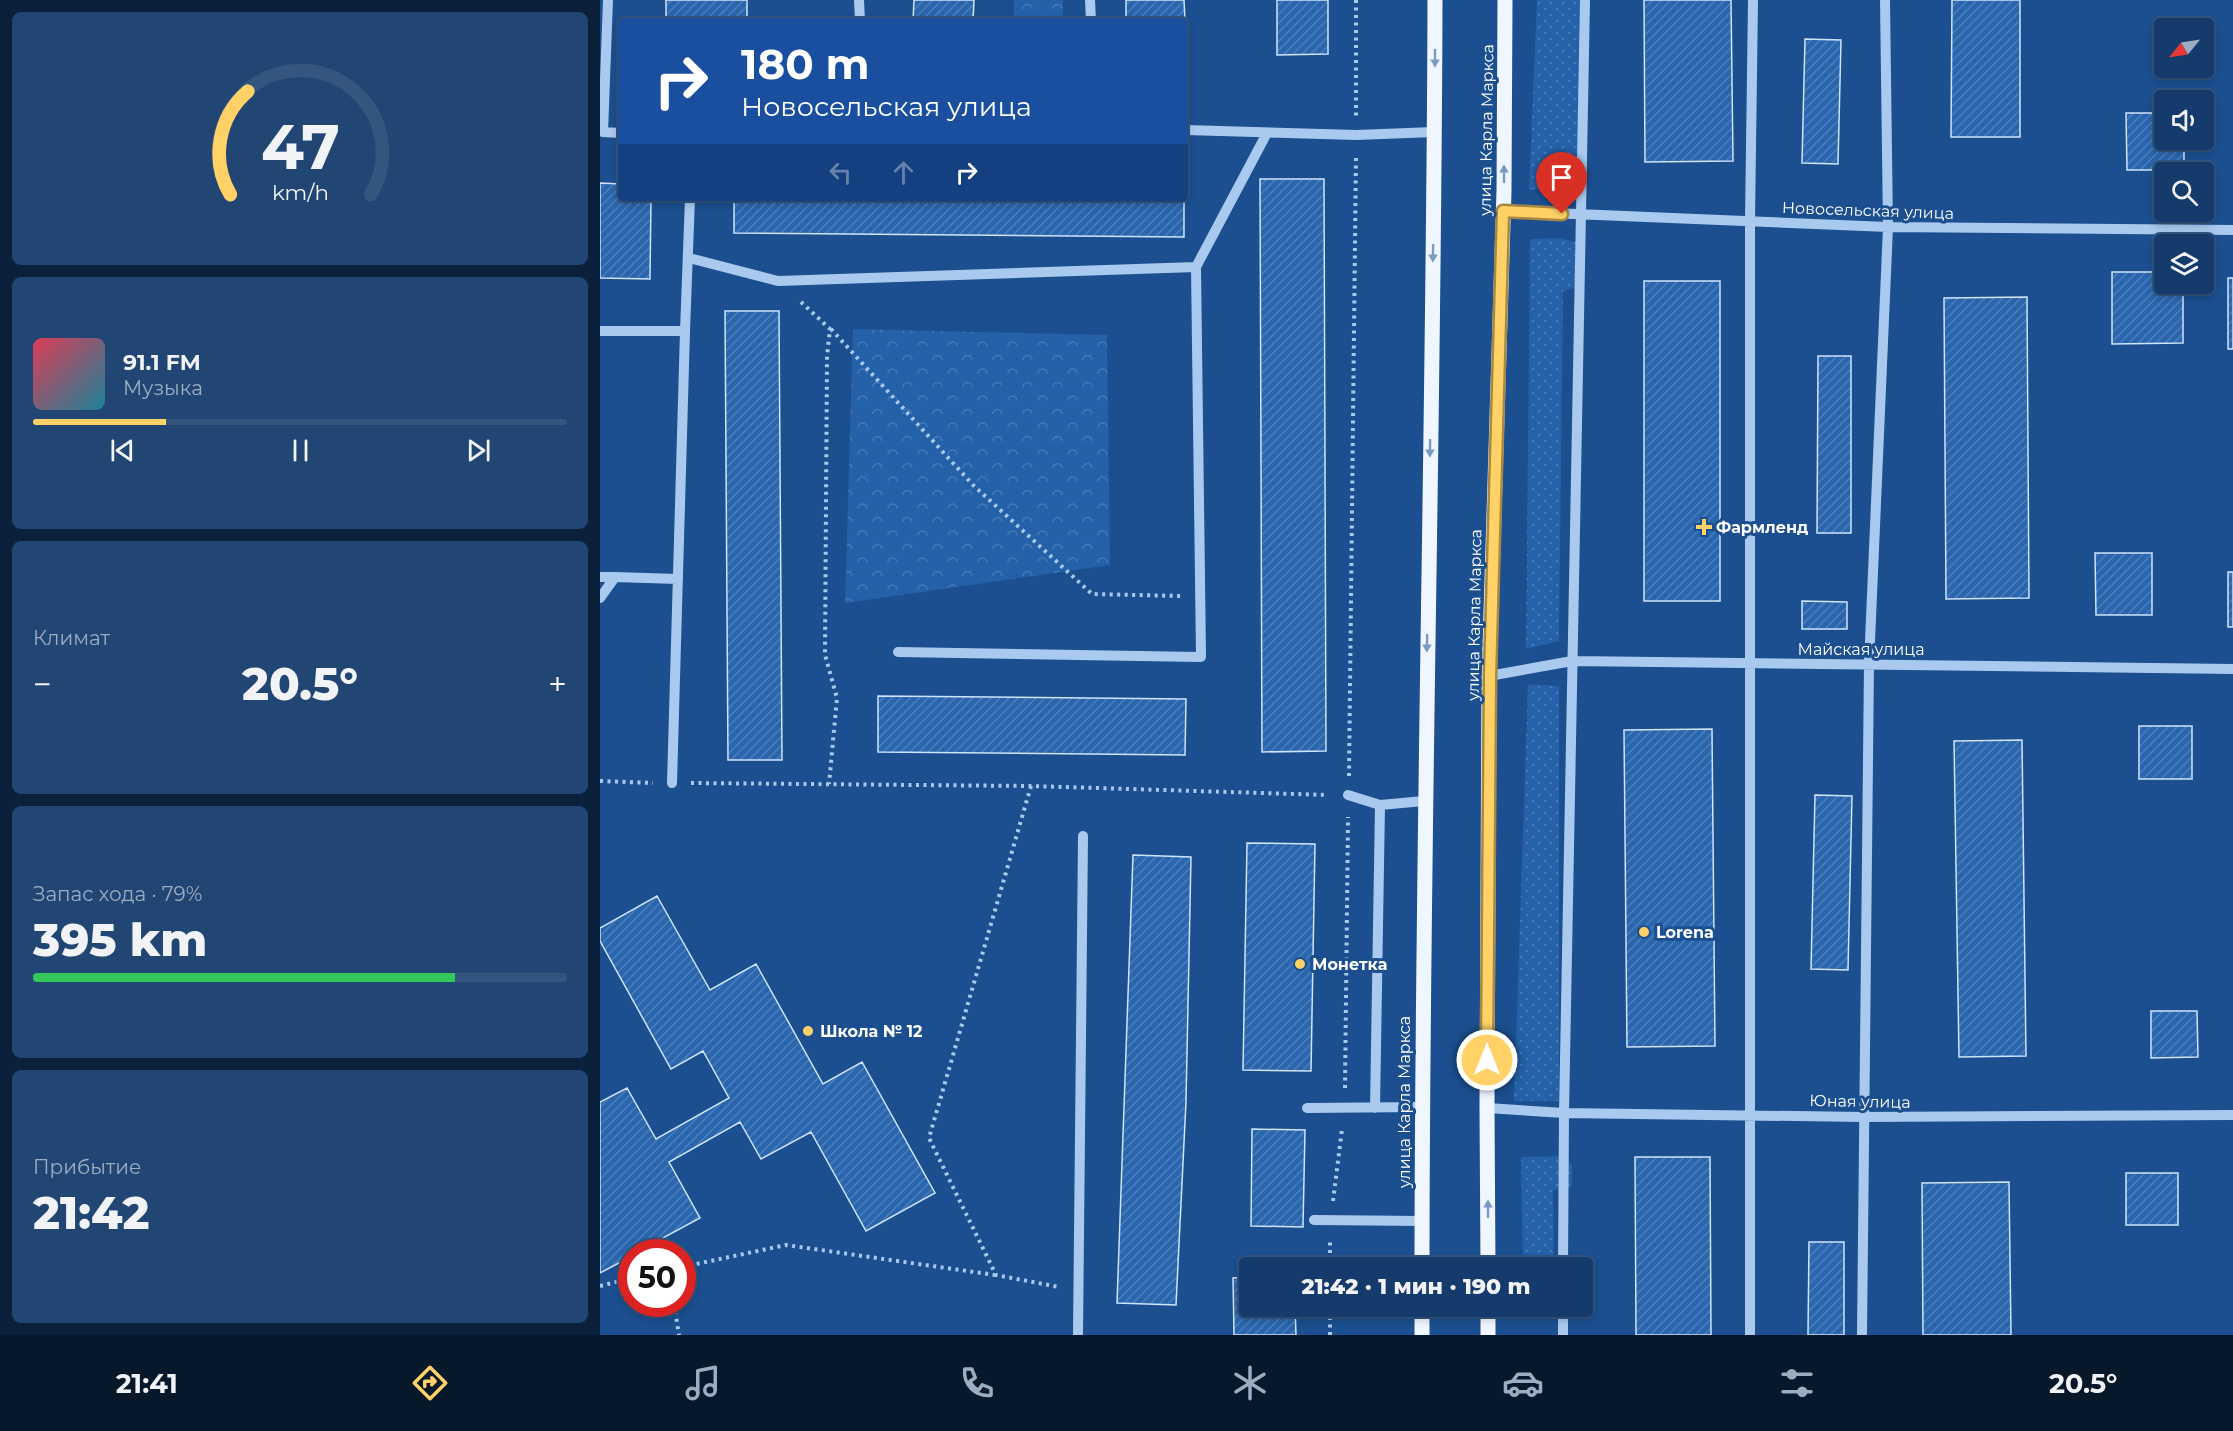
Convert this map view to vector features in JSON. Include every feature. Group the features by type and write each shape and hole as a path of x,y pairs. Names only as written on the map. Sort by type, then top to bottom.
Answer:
{"main road":[{"name":"улица Карла Маркса","path":"1422,1257 1424,801 1435,0"},
{"name":"улица Карла Маркса","path":"1488,1257 1490,676 1503,211 1505,0"},
{"path":"1422,1317 1422,1335"},
{"path":"1488,1317 1488,1335"}],"street":[{"path":"608,0 603,132 618,133"},
{"path":"859,0 860,18"},
{"path":"1090,0 1090,18"},
{"path":"1563,1257 1585,0"},
{"path":"1750,1335 1750,220 1753,0"},
{"path":"1862,1335 1869,664 1888,227 1885,0"},
{"path":"1188,130 1356,135 1434,132"},
{"path":"898,652 1201,657 1196,267 1267,133"},
{"path":"672,783 690,201"},
{"name":"Новосельская улица","path":"1503,211 1888,227 2233,230"},
{"path":"688,258 778,281 1196,267"},
{"path":"600,331 685,331"},
{"path":"600,577 678,579"},
{"path":"600,598 615,577"},
{"name":"Майская улица","path":"1490,676 1572,661 2233,669"},
{"path":"1348,795 1380,805 1424,801"},
{"path":"1375,1108 1380,805"},
{"path":"1078,1335 1083,836"},
{"path":"1307,1108 1421,1107"},
{"name":"Юная улица","path":"1487,1108 1564,1113 1863,1117 2233,1115"},
{"path":"1314,1220 1422,1221"},
{"path":"1563,1317 1563,1335"}],"path":[{"path":"1330,1257 1330,1221 1344,1108 1356,0"},
{"path":"778,281 830,329 973,485 1092,594 1200,597"},
{"path":"829,784 837,698 825,655 827,356 830,329"},
{"path":"600,782 1031,786 1348,795"},
{"path":"996,1275 928,1138 1031,786"},
{"path":"696,1264 786,1245 996,1275 1078,1290"},
{"path":"600,1286 618,1282"},
{"path":"676,1317 679,1335"},
{"path":"1330,1317 1330,1335"}],"green space":[{"path":"1014,0 1063,0 1063,18 1014,18"},
{"path":"1537,0 1584,0 1579,184 1529,190"},
{"path":"1560,238 1576,242 1577,288 1563,291 1559,641 1526,649 1530,239"},
{"path":"853,329 1107,335 1110,565 845,603"},
{"path":"1528,684 1559,686 1559,1101 1514,1101"},
{"path":"1562,1156 1572,1165 1572,1185 1568,1189 1553,1190 1554,1257 1523,1257 1521,1157"}],"building":[{"path":"666,0 747,0 747,18 666,18"},
{"path":"914,0 974,0 973,18 913,18"},
{"path":"1126,0 1184,0 1185,18 1126,18"},
{"path":"1277,0 1328,0 1328,54 1277,55"},
{"path":"1644,0 1731,0 1733,161 1645,162"},
{"path":"1952,0 2020,0 2020,137 1951,137"},
{"path":"1805,39 1841,40 1838,164 1802,163"},
{"path":"2126,113 2154,113 2154,150 2184,150 2184,162 2154,162 2154,170 2127,170"},
{"path":"1260,179 1324,179 1326,751 1262,752"},
{"path":"600,183 618,184 618,201 651,201 650,279 600,278"},
{"path":"734,201 1184,201 1184,237 734,233"},
{"path":"2112,272 2154,272 2154,294 2183,294 2183,343 2112,344"},
{"path":"2228,278 2233,278 2233,349 2228,349"},
{"path":"1644,281 1720,281 1720,601 1644,601"},
{"path":"2027,297 2029,598 1946,599 1944,298"},
{"path":"725,311 779,311 782,760 728,760"},
{"path":"1818,356 1851,356 1851,533 1817,533"},
{"path":"2095,553 2152,553 2152,615 2096,615"},
{"path":"2228,572 2233,572 2233,627 2228,627"},
{"path":"1802,601 1847,602 1847,629 1802,629"},
{"path":"878,696 1186,699 1185,755 878,752"},
{"path":"2139,726 2192,726 2192,779 2139,779"},
{"path":"1712,729 1715,1046 1627,1047 1624,730"},
{"path":"2022,740 2026,1056 1959,1057 1954,741"},
{"path":"1815,795 1852,796 1848,970 1811,969"},
{"path":"1247,843 1315,844 1311,1071 1243,1070"},
{"path":"1133,855 1191,857 1186,1102 1176,1305 1117,1303"},
{"path":"657,896 710,990 756,964 823,1084 862,1062 935,1193 866,1231 811,1132 761,1159 740,1122 669,1162 700,1218 661,1239 618,1239 618,1263 600,1273 600,1102 627,1088 656,1139 729,1098 703,1051 671,1069 600,941 600,928"},
{"path":"2151,1011 2197,1011 2198,1057 2151,1058"},
{"path":"1252,1129 1305,1130 1303,1227 1251,1226"},
{"path":"1635,1157 1710,1157 1711,1335 1636,1335"},
{"path":"2126,1173 2178,1173 2178,1225 2126,1225"},
{"path":"2009,1182 2011,1335 1923,1335 1922,1183"},
{"path":"1809,1242 1844,1242 1844,1335 1808,1335"},
{"path":"1233,1278 1239,1278 1239,1317 1295,1317 1296,1335 1234,1335"}],"place":[{"name":"Фармленд","path":"1704,527"},
{"name":"Lorena","path":"1644,932"},
{"name":"Монетка","path":"1300,964"},
{"name":"Школа № 12","path":"808,1031"}],"route":[{"path":"1487,1060 1490,676 1503,211 1562,214"}]}
